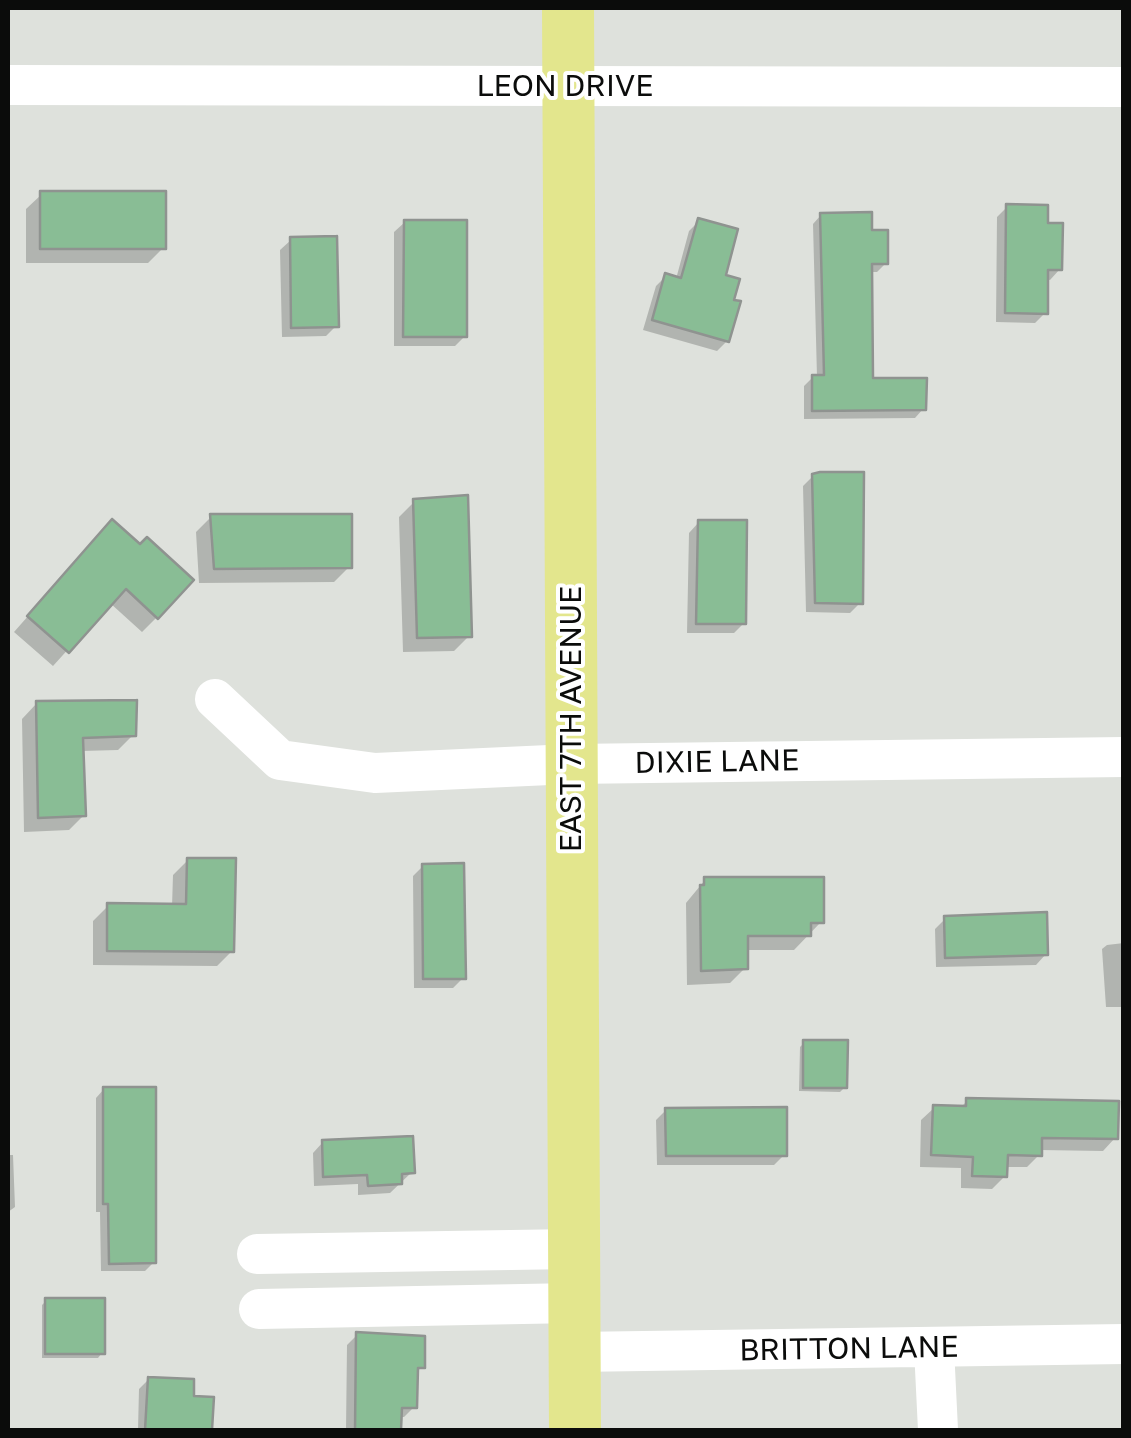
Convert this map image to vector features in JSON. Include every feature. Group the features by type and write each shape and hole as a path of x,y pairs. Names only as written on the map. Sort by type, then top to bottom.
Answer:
{"main road":[{"name":"EAST 7TH AVENUE","path":"568,8 575,1430"}],"street":[{"name":"LEON DRIVE","path":"8,85 1124,86"},
{"name":"DIXIE LANE","path":"216,699 280,760 375,774 571,764 1124,756"},
{"path":"258,1254 574,1250"},
{"name":"BRITTON LANE","path":"259,1309 934,1348 1124,1344"},
{"path":"934,1348 938,1430"}],"building":[{"path":"40,191 166,191 166,249 40,249"},
{"path":"1006,204 1048,205 1048,223 1063,223 1062,270 1048,270 1048,314 1005,313"},
{"path":"872,212 872,230 888,230 888,264 872,264 873,378 927,378 926,410 812,411 812,375 824,375 820,213"},
{"path":"698,218 738,229 726,275 740,279 734,300 741,301 729,342 652,320 665,273 681,278"},
{"path":"404,220 467,220 467,337 403,337"},
{"path":"337,236 339,327 291,328 290,237"},
{"path":"864,472 863,604 815,603 812,474"},
{"path":"468,495 472,637 417,638 413,499"},
{"path":"210,514 352,514 352,568 214,569"},
{"path":"112,519 140,544 147,537 194,580 158,619 126,589 69,653 27,616"},
{"path":"698,520 747,520 746,624 696,624"},
{"path":"137,700 136,736 83,738 86,816 38,818 36,701"},
{"path":"187,858 236,858 234,952 107,951 107,903 186,904"},
{"path":"464,863 466,979 423,979 422,864"},
{"path":"704,877 824,877 824,923 811,923 811,936 748,936 748,969 701,971 700,885 704,885"},
{"path":"1047,912 1048,955 945,958 944,916"},
{"path":"803,1040 848,1040 847,1088 803,1088"},
{"path":"103,1087 156,1087 156,1263 109,1264 108,1204 103,1204"},
{"path":"966,1098 1119,1101 1118,1139 1042,1138 1042,1156 1008,1155 1007,1177 972,1176 973,1157 931,1155 933,1105 966,1106"},
{"path":"787,1107 787,1156 666,1156 665,1108"},
{"path":"413,1136 415,1173 402,1174 402,1184 368,1186 367,1175 323,1177 322,1140"},
{"path":"45,1298 105,1298 105,1354 45,1354"},
{"path":"356,1332 425,1336 425,1368 418,1368 417,1408 402,1408 401,1430 355,1430"},
{"path":"148,1377 194,1379 194,1396 214,1397 212,1430 145,1430"}]}
